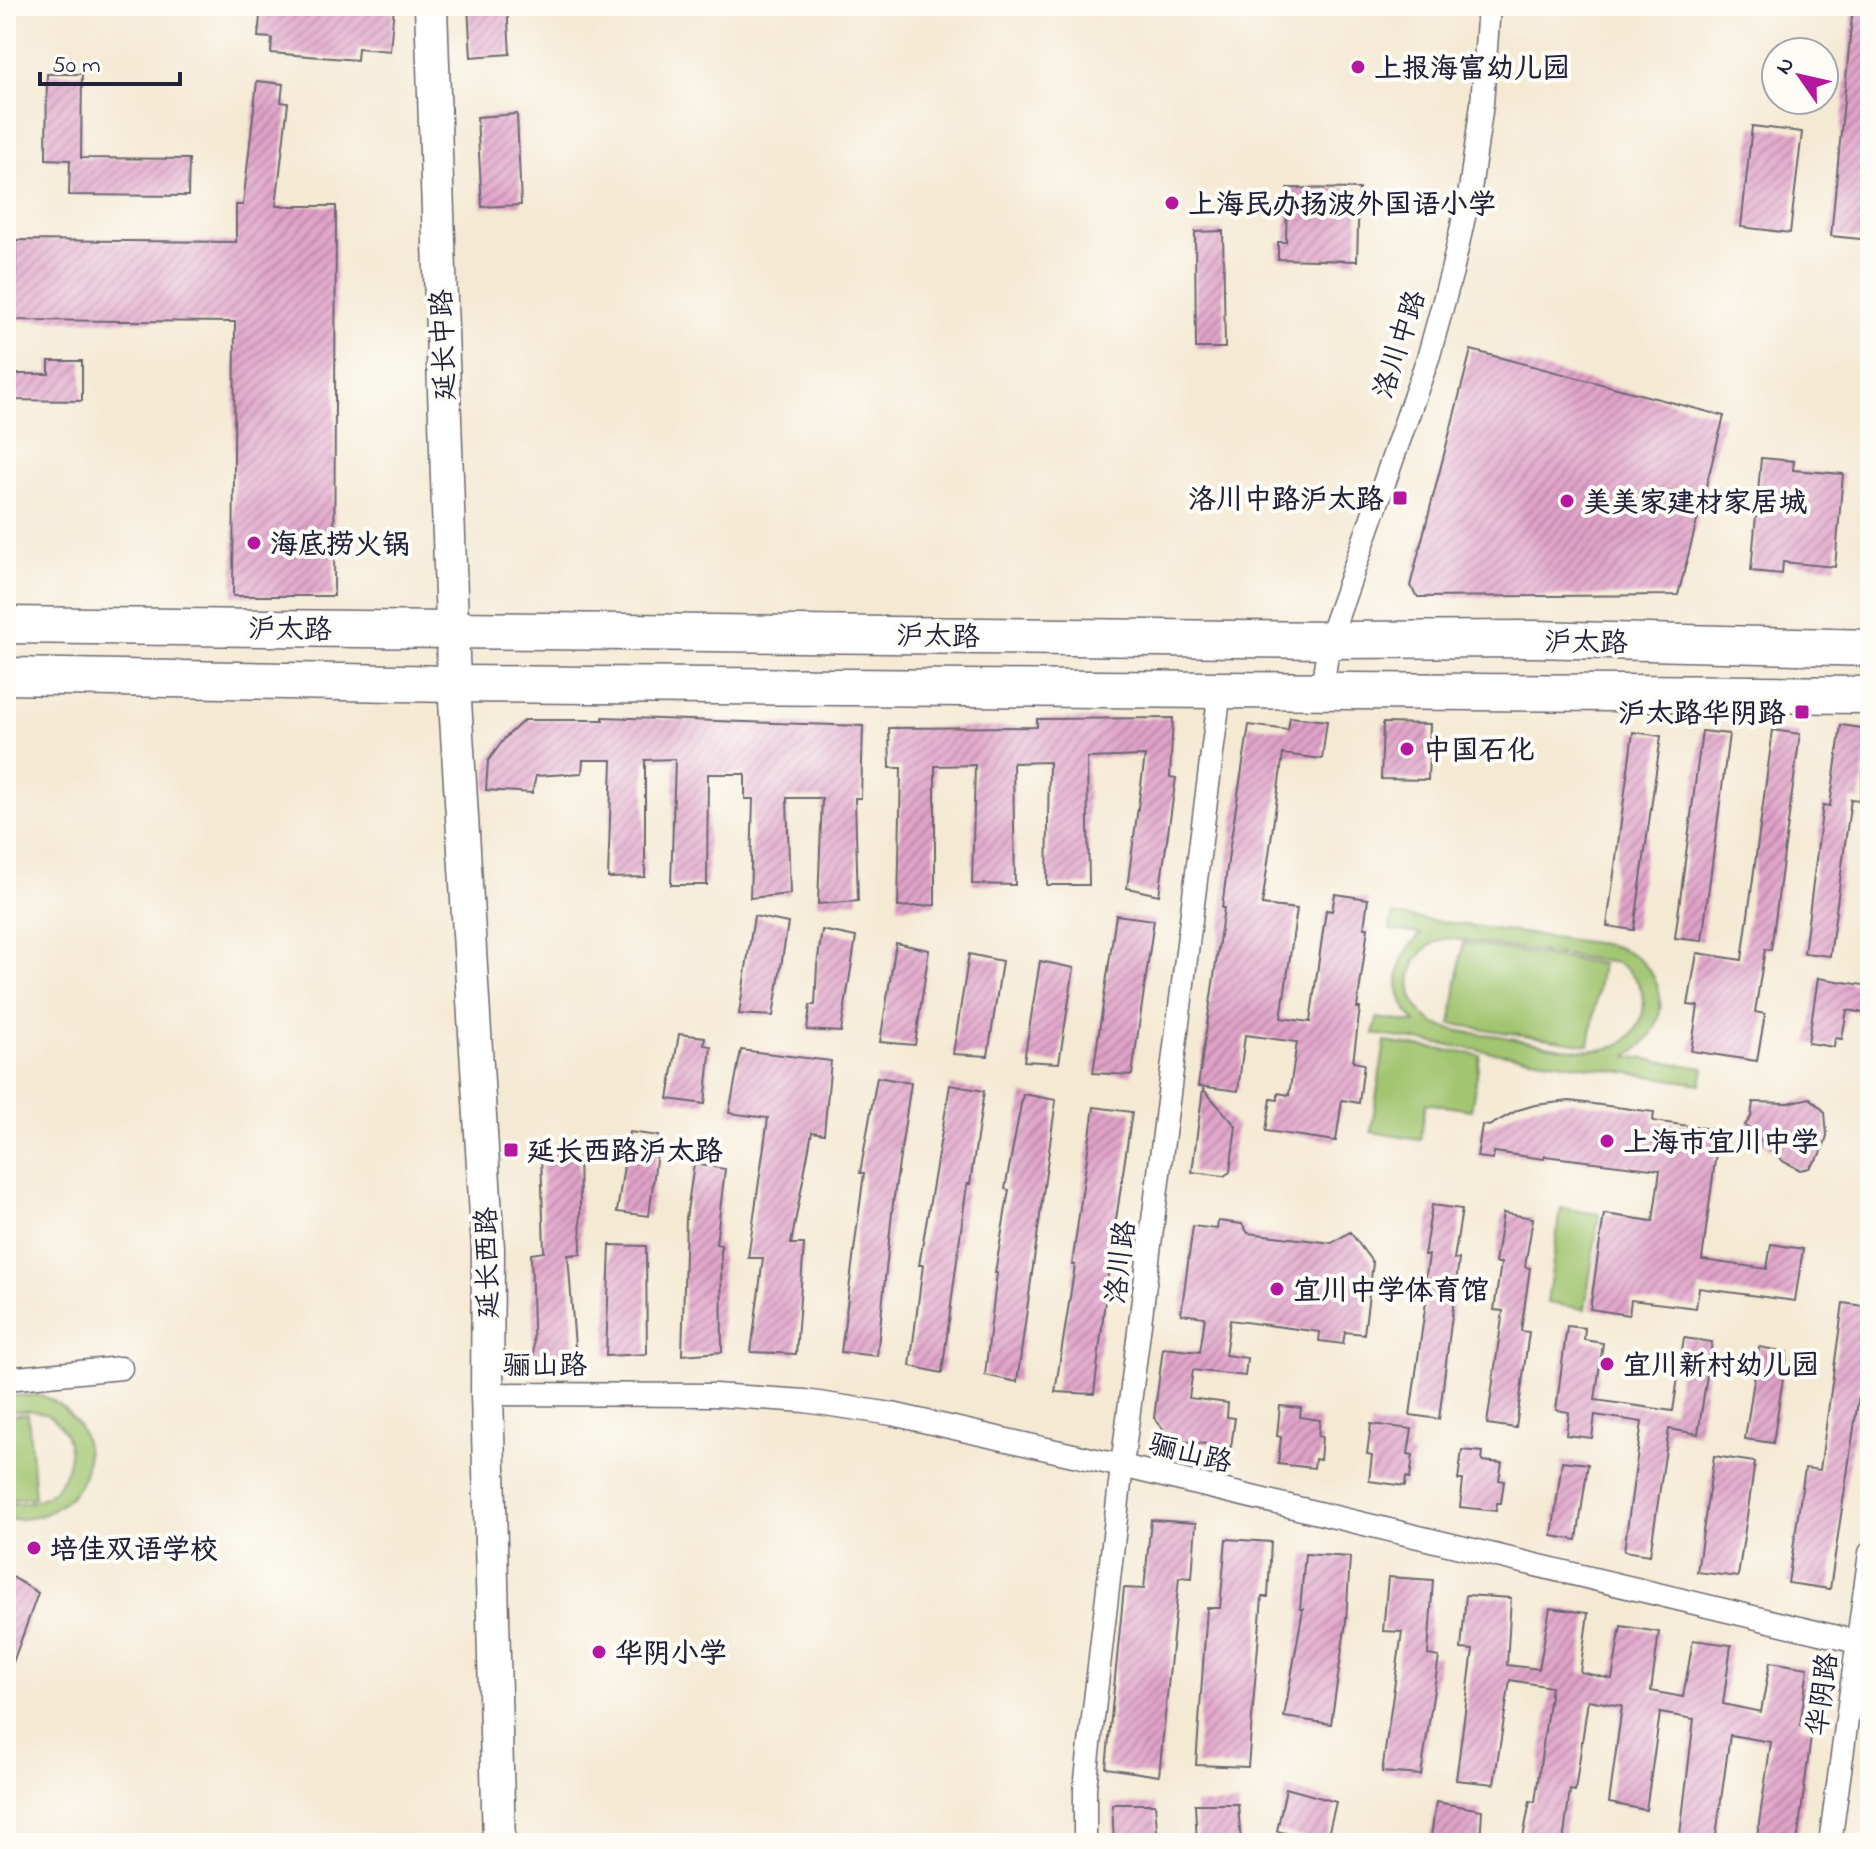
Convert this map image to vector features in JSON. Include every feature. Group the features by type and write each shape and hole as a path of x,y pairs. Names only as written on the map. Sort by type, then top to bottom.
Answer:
{"main road":[{"name":"沪太路","path":"6,625 1329,640 1534,639 1870,648"},
{"name":"沪太路","path":"6,676 154,676 454,684 1870,695"}],"street":[{"name":"延长中路","path":"431,6 454,684"},
{"name":"洛川中路","path":"1322,690 1329,640 1429,355 1452,271 1470,190 1482,104 1489,6"},
{"name":"延长西路","path":"454,684 488,1249 487,1394 499,1843"},
{"name":"洛川路","path":"1085,1843 1085,1788 1122,1466 1220,690"},
{"path":"6,1379 121,1368"},
{"name":"骊山路","path":"487,1394 714,1395 805,1401 892,1414 1864,1644"},
{"name":"华阴路","path":"1830,1843 1864,1644 1870,1553"}],"green space":[{"path":"1392,915 1609,945 1629,952 1644,964 1654,978 1660,994 1660,1011 1655,1028 1644,1043 1627,1056 1704,1068 1701,1084 1374,1034 1377,1018 1416,1023 1402,1000 1398,977 1405,955 1421,934 1390,930","holes":["1447,938 1617,963 1638,983 1643,996 1643,1012 1639,1024 1628,1038 1603,1049 1571,1049 1443,1027 1428,1019 1418,1008 1410,981 1420,955 1431,945"]},
{"path":"1463,943 1602,964 1589,1045 1451,1024"},
{"path":"1385,1042 1480,1055 1471,1110 1426,1103 1420,1140 1371,1132"},
{"path":"1561,1208 1599,1214 1585,1309 1547,1303"},
{"path":"41,1395 59,1405 73,1419 87,1451 86,1468 79,1485 67,1500 49,1512 6,1520 6,1504 33,1501 49,1494 65,1474 69,1448 59,1425 44,1413 6,1412 6,1396"},
{"path":"28,1414 35,1497 6,1500 6,1416"}],"building":[{"path":"261,6 394,6 390,51 358,48 357,60 271,53 272,38 258,37"},
{"path":"468,6 507,6 510,54 471,57"},
{"path":"1853,6 1870,6 1870,240 1831,236"},
{"path":"47,74 82,74 81,158 189,159 188,196 69,195 70,160 46,159"},
{"path":"257,81 283,84 281,102 288,103 276,206 336,206 334,596 233,596 235,322 15,320 16,240 236,242 236,205 243,205"},
{"path":"517,114 521,205 482,207 477,117"},
{"path":"1752,126 1802,132 1790,233 1741,227"},
{"path":"1287,188 1359,189 1357,261 1278,259 1278,242 1286,242"},
{"path":"1223,231 1225,348 1196,348 1195,232"},
{"name":"美美家建材家居城","path":"1471,350 1724,416 1678,595 1418,597 1410,586"},
{"path":"49,361 82,361 82,401 6,400 6,374 49,374"},
{"path":"1761,458 1794,461 1793,470 1843,474 1835,567 1783,562 1782,574 1751,571"},
{"path":"603,717 863,726 861,798 855,798 858,901 818,904 822,798 787,798 790,894 750,898 753,799 745,799 745,774 708,774 707,885 671,885 675,759 645,760 645,877 608,878 612,760 583,760 582,773 536,776 532,793 486,790 488,761 505,738 524,720 603,720"},
{"path":"1290,717 1327,721 1322,759 1283,754 1262,905 1297,909 1281,1018 1310,1022 1326,910 1332,911 1335,894 1368,899 1364,928 1368,928 1353,1062 1364,1064 1359,1103 1342,1100 1336,1141 1266,1131 1271,1099 1278,1100 1278,1093 1289,1095 1297,1042 1245,1035 1238,1091 1198,1086 1249,725 1288,730"},
{"path":"1173,718 1170,777 1176,778 1159,895 1127,888 1145,756 1087,758 1089,885 1047,885 1049,762 1013,763 1015,885 972,884 975,765 935,766 935,905 898,907 901,768 890,768 889,728 1037,727 1037,719"},
{"path":"1383,723 1430,724 1428,780 1381,779"},
{"path":"1841,725 1869,729 1860,800 1851,799 1830,956 1804,953 1823,805 1830,806"},
{"path":"1773,730 1800,734 1771,950 1765,949 1755,1012 1765,1014 1757,1061 1691,1051 1698,1006 1688,1005 1697,953 1742,960"},
{"path":"1702,731 1729,734 1702,941 1675,938"},
{"path":"1633,732 1661,736 1634,930 1607,926"},
{"path":"1116,915 1154,920 1132,1075 1093,1073"},
{"path":"754,916 788,923 773,1016 739,1014"},
{"path":"822,930 856,937 841,1032 807,1030 810,1005 815,1005"},
{"path":"896,943 929,950 915,1045 880,1042"},
{"path":"969,954 1002,961 988,1056 953,1054"},
{"path":"1040,961 1074,968 1059,1063 1024,1061"},
{"path":"1818,978 1870,986 1870,1014 1847,1010 1842,1039 1835,1038 1834,1047 1808,1043"},
{"path":"679,1034 705,1037 704,1045 711,1046 705,1104 668,1099"},
{"path":"741,1050 831,1061 824,1134 812,1132 791,1244 804,1244 796,1354 751,1352 763,1258 748,1258 768,1118 729,1113"},
{"path":"877,1077 911,1083 893,1203 877,1356 841,1352 864,1173 860,1173"},
{"path":"950,1085 984,1091 970,1184 967,1184 942,1373 910,1366 923,1265 919,1265"},
{"path":"1203,1089 1236,1126 1230,1172 1224,1176 1192,1172"},
{"path":"1023,1094 1056,1100 1017,1382 985,1375 995,1273 1009,1190 1005,1189"},
{"path":"1810,1098 1825,1112 1827,1136 1821,1154 1809,1168 1800,1170 1784,1162 1745,1125 1751,1117 1753,1102 1788,1103"},
{"path":"1570,1101 1654,1112 1653,1121 1719,1130 1702,1260 1767,1269 1771,1244 1803,1249 1795,1301 1699,1288 1696,1308 1631,1300 1629,1315 1590,1309 1604,1214 1653,1221 1660,1170 1494,1152 1493,1159 1477,1157 1482,1125 1489,1126 1518,1110 1535,1105"},
{"path":"1094,1107 1132,1112 1094,1394 1055,1392 1075,1265 1072,1265"},
{"path":"629,1132 659,1136 649,1216 617,1212"},
{"path":"579,1152 581,1254 568,1255 576,1360 534,1361 531,1254 544,1252 541,1153"},
{"path":"694,1164 725,1169 716,1244 721,1245 722,1352 682,1355 686,1218"},
{"path":"1432,1205 1462,1209 1454,1259 1459,1259 1439,1419 1410,1415 1426,1302 1422,1302 1429,1255 1424,1255"},
{"path":"1503,1213 1533,1218 1525,1267 1530,1268 1521,1331 1529,1332 1516,1428 1487,1424 1503,1311 1494,1310 1501,1263 1495,1263"},
{"name":"宜川中学体育馆","path":"1218,1221 1242,1224 1248,1233 1332,1243 1350,1232 1373,1263 1364,1334 1345,1332 1343,1344 1319,1341 1320,1332 1230,1320 1225,1355 1247,1358 1245,1376 1193,1370 1189,1398 1228,1403 1227,1417 1235,1418 1231,1447 1181,1441 1165,1431 1154,1418 1163,1348 1200,1352 1205,1317 1181,1314 1193,1226 1217,1229"},
{"path":"610,1245 646,1246 647,1354 606,1356"},
{"path":"1843,1303 1870,1307 1870,1320 1830,1589 1788,1583 1805,1468 1820,1470"},
{"path":"1567,1326 1585,1328 1584,1340 1603,1343 1595,1400 1673,1411 1684,1338 1712,1342 1698,1434 1669,1429 1650,1555 1624,1551 1642,1422 1595,1415 1592,1438 1566,1435 1569,1412 1556,1410"},
{"path":"1759,1347 1787,1352 1773,1443 1745,1439"},
{"path":"1280,1406 1301,1408 1300,1417 1320,1420 1320,1460 1315,1459 1314,1468 1278,1464"},
{"path":"1371,1424 1412,1429 1408,1454 1413,1455 1410,1478 1406,1477 1405,1486 1369,1481 1372,1455 1367,1454"},
{"path":"1462,1450 1483,1452 1482,1461 1502,1463 1499,1480 1504,1481 1501,1503 1497,1503 1496,1511 1460,1507 1463,1480 1458,1480"},
{"path":"1714,1456 1755,1462 1738,1577 1697,1572"},
{"path":"1562,1461 1588,1464 1577,1540 1552,1536"},
{"path":"1151,1520 1196,1523 1192,1578 1179,1577 1159,1776 1106,1768 1124,1588 1144,1589"},
{"path":"1226,1539 1271,1542 1268,1597 1262,1597 1248,1767 1196,1765 1207,1608 1220,1608"},
{"path":"1305,1554 1350,1557 1346,1622 1331,1724 1284,1717 1303,1609 1300,1609"},
{"path":"6,1573 38,1593 8,1676 6,1675"},
{"path":"1388,1577 1433,1580 1428,1655 1439,1657 1421,1775 1382,1772 1402,1632 1383,1631"},
{"path":"1466,1595 1511,1598 1507,1665 1539,1669 1550,1608 1588,1613 1580,1672 1612,1679 1621,1626 1659,1632 1651,1691 1683,1697 1693,1640 1731,1645 1723,1704 1761,1712 1770,1662 1808,1668 1800,1726 1812,1729 1797,1843 1756,1843 1771,1742 1730,1735 1715,1843 1679,1843 1694,1719 1660,1713 1646,1810 1609,1803 1622,1706 1588,1700 1575,1791 1570,1790 1563,1843 1522,1843 1530,1801 1535,1802 1551,1687 1510,1680 1494,1784 1456,1780 1473,1650 1461,1649"},
{"path":"1286,1788 1336,1802 1326,1843 1277,1831"},
{"path":"1436,1802 1482,1810 1480,1843 1430,1843"},
{"path":"1112,1804 1155,1804 1158,1843 1114,1843"},
{"path":"1195,1804 1238,1804 1241,1843 1197,1843"}],"place":[{"name":"上报海富幼儿园","path":"1358,67"},
{"name":"上海民办扬波外国语小学","path":"1172,203"},
{"name":"洛川中路沪太路","path":"1400,498"},
{"name":"美美家建材家居城","path":"1567,501"},
{"name":"海底捞火锅","path":"254,543"},
{"name":"沪太路华阴路","path":"1802,712"},
{"name":"中国石化","path":"1407,749"},
{"name":"上海市宜川中学","path":"1607,1141"},
{"name":"延长西路沪太路","path":"511,1150"},
{"name":"宜川中学体育馆","path":"1277,1289"},
{"name":"宜川新村幼儿园","path":"1607,1364"},
{"name":"培佳双语学校","path":"34,1548"},
{"name":"华阴小学","path":"599,1652"}]}
